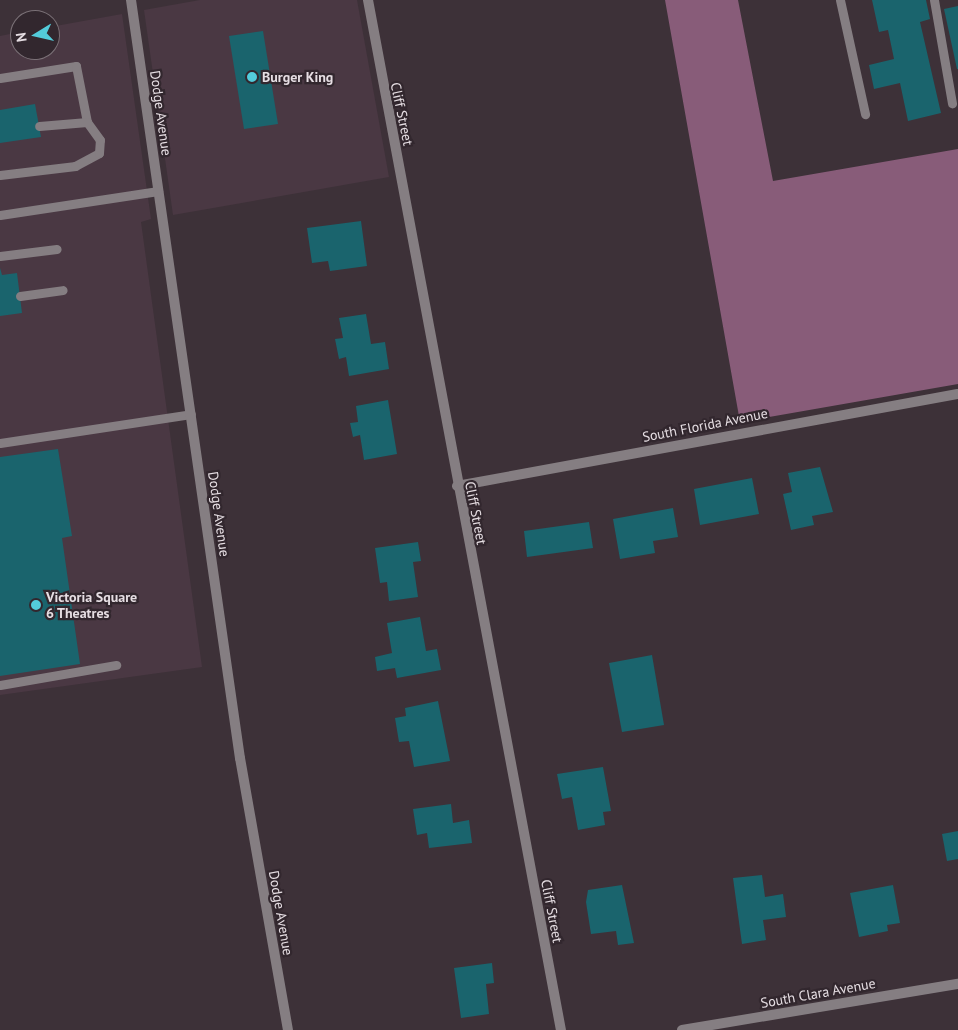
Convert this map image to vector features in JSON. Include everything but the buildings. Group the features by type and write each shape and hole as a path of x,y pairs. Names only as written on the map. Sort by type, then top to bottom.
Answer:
{"street":[{"name":"Dodge Avenue","path":"131,0 240,758 288,1030"},
{"name":"Cliff Street","path":"368,0 457,486 560,1030"},
{"name":"South Florida Avenue","path":"457,486 958,394"},
{"name":"South Clara Avenue","path":"682,1030 958,984"}],"lane":[{"path":"840,0 865,114"},
{"path":"934,0 952,103"},
{"path":"0,78 76,66 87,122 100,140 98,153 92,160 0,175"},
{"path":"38,126 87,122"},
{"path":"0,215 158,191"},
{"path":"0,256 57,249"},
{"path":"20,296 63,290"},
{"path":"0,443 191,414"},
{"path":"0,685 116,665"}],"shaded area":[{"path":"200,0 357,0 389,177 173,215 144,10"},
{"path":"665,0 738,0 773,181 958,149 958,384 740,422"},
{"path":"122,14 151,219 141,222 202,667 0,695 0,36 10,34 10,60 60,60 60,25"}],"place":[{"name":"Burger King","path":"252,77"},
{"name":"Victoria Square 6 Theatres","path":"36,605"}]}
